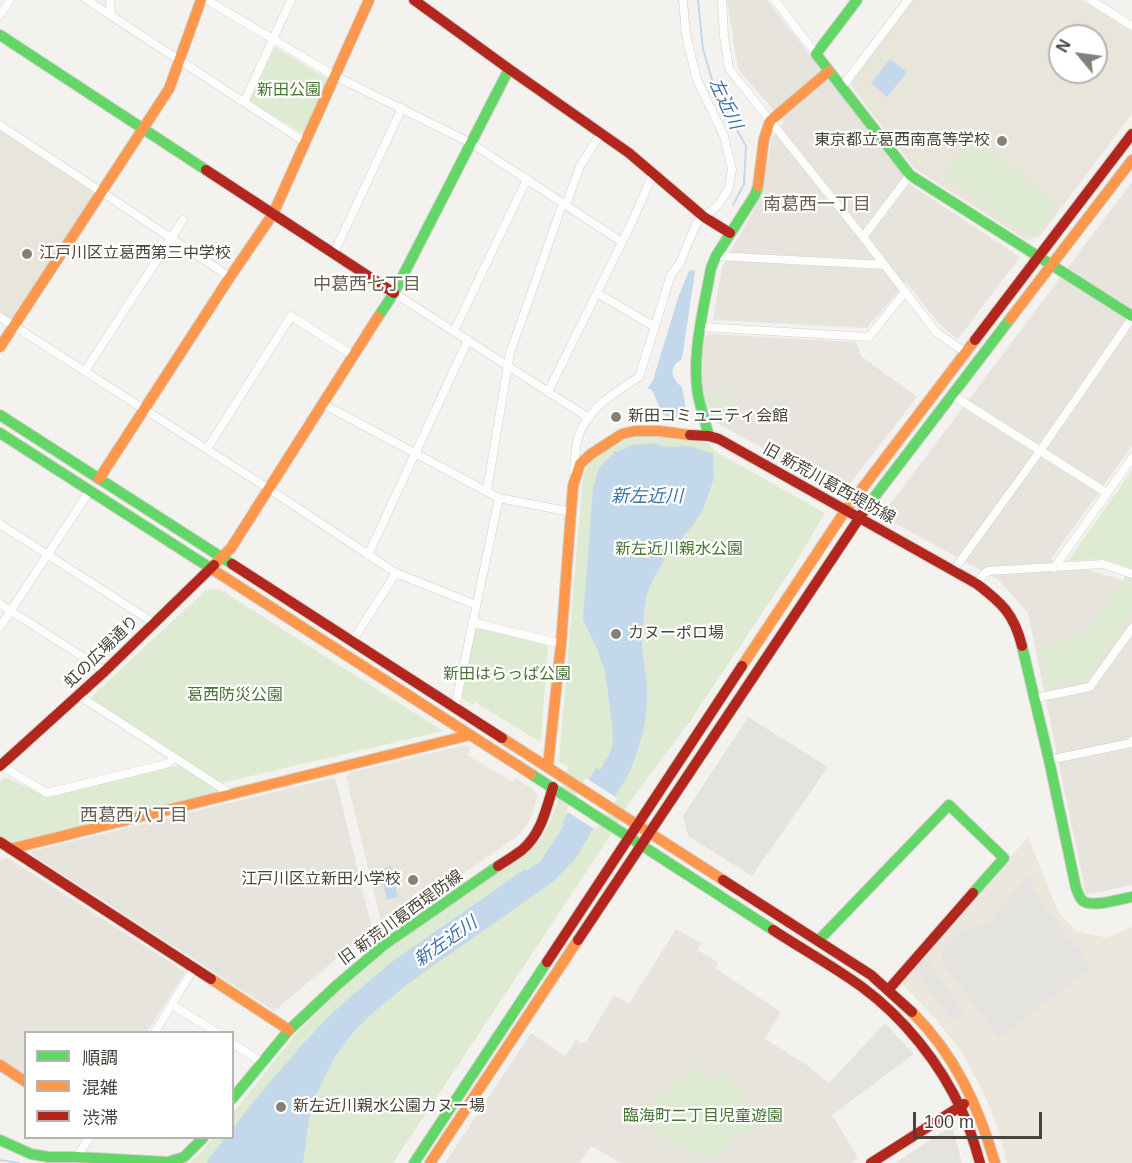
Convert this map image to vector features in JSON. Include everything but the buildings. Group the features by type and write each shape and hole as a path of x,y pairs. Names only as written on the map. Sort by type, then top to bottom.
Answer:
{"street":[{"path":"0,15 10,0"},
{"path":"87,0 305,142"},
{"path":"110,0 111,15"},
{"path":"0,346 168,89 201,0"},
{"path":"207,0 335,76 471,143 622,242"},
{"path":"244,102 291,0"},
{"path":"99,479 273,213 369,0"},
{"path":"414,0 629,153 704,217 730,233"},
{"path":"573,486 579,435 600,404 639,377 671,275 680,263 696,224 718,205 729,188 732,169 724,136 698,80 686,35 683,0"},
{"path":"722,0 729,69 936,332 966,353"},
{"path":"775,0 910,175 1132,317 1040,451 953,571"},
{"path":"816,54 857,0"},
{"path":"842,87 908,0"},
{"path":"1091,0 1132,26"},
{"path":"0,35 589,418"},
{"name":"虹の広場通り","path":"0,766 105,671 231,548 394,292 509,69"},
{"path":"709,436 698,394 697,369 711,268 716,256 755,195 759,185 765,131 770,121 829,71"},
{"path":"334,253 402,108"},
{"path":"0,125 230,277"},
{"path":"487,491 510,352 564,204 580,166 601,133"},
{"path":"414,1163 845,511 1132,134"},
{"path":"430,1163 858,518 1131,163"},
{"path":"548,392 633,222 653,174"},
{"path":"863,237 910,175"},
{"path":"454,331 527,179"},
{"path":"85,371 183,220"},
{"path":"716,256 884,265"},
{"path":"702,327 869,338 905,292"},
{"path":"597,293 655,327"},
{"path":"207,449 291,316 354,356"},
{"path":"0,317 396,573 476,605"},
{"path":"368,555 468,340"},
{"path":"952,395 1107,493"},
{"path":"323,404 499,498 571,512"},
{"path":"0,415 871,975 917,1016 936,1038 960,1075 972,1099 990,1142 995,1163"},
{"name":"旧 新荒川葛西堤防線","path":"548,766 561,644 573,486 580,464 622,434 635,431 709,436 978,584 999,600 1013,619 1019,633 1079,896 1090,904 1132,897"},
{"path":"0,433 862,987 879,1000 906,1027 938,1067 966,1120 980,1163"},
{"path":"1054,568 1132,458"},
{"path":"0,627 90,490"},
{"path":"455,707 499,498"},
{"path":"0,524 154,623"},
{"path":"978,584 988,571 1103,564 1132,574"},
{"path":"353,640 396,573"},
{"path":"0,604 105,671"},
{"path":"472,622 561,644"},
{"path":"1035,698 1090,687 1132,628"},
{"path":"78,695 231,794"},
{"path":"5,850 470,735"},
{"path":"1049,760 1132,744"},
{"path":"0,766 47,793 166,764 175,758"},
{"name":"旧 新荒川葛西堤防線","path":"234,1097 289,1030 337,985 384,945 523,849 535,836 545,819 553,787"},
{"path":"818,941 949,805 1004,858 889,989"},
{"path":"0,842 5,850 289,1030"},
{"path":"156,1031 194,968"},
{"path":"172,1005 214,1031"},
{"path":"234,1044 262,1062"},
{"path":"0,1065 24,1081"},
{"path":"871,1163 972,1099"},
{"path":"77,1157 88,1139"},
{"path":"0,1140 31,1154 49,1157 168,1162 184,1157 201,1139"}],"shaded area":[{"path":"727,0 767,0 911,185 1020,257 958,339 940,325 906,282 867,328 713,320 722,267 761,197 772,137 784,122 738,69"},
{"name":"東京都立葛西南高等学校","path":"912,0 1082,0 1132,31 1132,114 1039,237 1026,240 914,168 852,87 851,81"},
{"name":"江戸川区立葛西第三中学校","path":"0,130 93,192 93,196 11,319 0,312"},
{"path":"1132,182 1132,446 1051,559 1132,583 1132,885 1086,895 1028,613 999,580 887,519 888,507"},
{"path":"709,334 856,342 861,356 917,397 849,485 834,488 710,419 703,394 702,369 705,336"},
{"path":"748,717 828,767 752,876 688,836 683,816"},
{"name":"江戸川区立新田小学校","path":"465,745 471,748 467,755 513,782 516,778 534,790 537,796 532,815 519,835 386,927 382,926 346,776 349,773"},
{"path":"332,778 336,780 372,929 274,1011 31,854 32,851"},
{"path":"1028,837 1058,912 1076,931 1107,938 1132,927 1132,1163 1007,1163 999,1131 984,1093 961,1051 933,1016 900,982"},
{"path":"8,858 185,972 148,1031 24,1031 24,1074 0,1059 0,860"},
{"path":"1030,874 1034,890 1064,933 1079,948 1091,968 999,1038 942,962 942,950 960,931 980,925 983,927"},
{"path":"676,929 701,943 697,950 718,962 715,968 781,1012 765,1039 807,1065 829,1083 847,1104 832,1115 858,1158 850,1163 621,1163 591,1146 580,1163 445,1163 531,1033 565,1056 576,1039 581,1043 586,1042 614,995 629,1004"},
{"path":"926,959 965,1013 953,1022 913,969"},
{"path":"885,1023 914,1054 847,1104 829,1083"},
{"path":"952,1126 962,1163 895,1163"}],"green space":[{"name":"新田公園","path":"275,47 329,80 304,134 249,101"},
{"path":"973,135 1058,206 1037,234 1027,235 1006,222 945,175"},
{"path":"713,392 721,393 734,403 720,422 713,418 709,400"},
{"name":"新左近川親水公園","path":"636,434 678,436 709,444 716,452 825,513 793,567 690,721 630,802 606,842 393,1163 188,1163 199,1155 212,1139 234,1139 234,1112 296,1034 341,989 388,949 526,854 545,832 568,767 559,762 582,486 590,461 601,451"},
{"path":"1132,470 1132,613 1085,680 1047,687 1040,648 1085,634 1131,568 1103,559 1068,561"},
{"name":"葛西防災公園","path":"219,589 443,731 221,783 91,701 92,696 206,590"},
{"name":"新田はらっぱ公園","path":"479,628 546,644 548,648 541,739 537,740 475,702 473,705 463,699 461,694 475,629"},
{"path":"180,765 218,789 217,792 0,850 0,781 4,778 46,796"},
{"name":"臨海町二丁目児童遊園","path":"700,1065 712,1081 725,1070 758,1115 758,1121 712,1159 692,1153 656,1134 641,1108"}],"water":[{"path":"890,59 907,72 887,97 871,83"},
{"path":"689,271 695,272 682,359 673,369 675,380 682,387 686,410 681,417 673,418 658,410 656,407 659,405 651,389 647,389 653,380 679,295"},
{"name":"新左近川","path":"656,443 666,447 684,446 713,454 714,478 703,510 668,554 647,594 642,648 647,706 643,733 631,769 623,784 576,858 554,881 409,983 354,1031 334,1058 315,1097 309,1118 303,1163 208,1163 207,1161 224,1139 234,1139 234,1127 330,1015 390,963 525,869 526,871 540,862 596,768 600,770 609,755 613,743 605,672 583,619 593,489 599,468 603,463 614,454 613,452 632,445"},
{"path":"391,866 398,897 387,900 380,869"}],"pier":[{"path":"586,778 617,798 596,830 566,811"}],"waterway":[{"name":"左近川","path":"698,0 703,49 716,93 746,146 744,184 733,205"},
{"path":"0,1160 19,1163"}],"traffic: fast":[{"path":"857,0 816,54 910,175 1132,316"},
{"path":"0,35 206,170"},
{"path":"378,317 394,293 509,69"},
{"path":"709,436 698,395 696,364 699,332 711,268 716,256 755,195 758,186"},
{"path":"866,508 1010,319"},
{"path":"0,415 232,564"},
{"path":"0,433 215,571"},
{"path":"1022,646 1080,898 1093,904 1132,897"},
{"path":"531,774 773,930"},
{"path":"818,941 949,805 1004,858 973,893"},
{"path":"234,1097 289,1030 337,985 384,945 498,866"},
{"path":"414,1163 547,962"},
{"path":"0,1140 31,1154 49,1157 168,1162 184,1157 202,1139"}],"traffic: slow":[{"path":"0,347 169,89 201,0"},
{"path":"99,479 273,214 369,0"},
{"path":"758,186 764,139 770,121 829,71"},
{"path":"1010,319 1132,160"},
{"path":"214,565 231,548 378,317"},
{"path":"742,666 845,511 975,340"},
{"path":"548,766 561,644 573,486 580,464 622,434 635,431 659,431 690,435"},
{"path":"215,571 531,774"},
{"path":"10,849 470,735"},
{"path":"502,738 723,880"},
{"path":"430,1163 578,940"},
{"path":"211,979 289,1030"},
{"path":"912,1012 953,1063 973,1101 995,1163"},
{"path":"0,1065 24,1081"}],"traffic: jam":[{"path":"414,0 629,153 704,217 730,233"},
{"path":"975,340 1132,134"},
{"path":"206,170 394,293"},
{"path":"690,435 719,439 977,584 1006,610 1015,625 1022,646"},
{"path":"578,940 866,508"},
{"path":"232,564 502,738"},
{"path":"0,766 105,671 214,565"},
{"path":"547,962 742,666"},
{"path":"498,866 522,850 534,837 553,787"},
{"path":"0,842 211,979"},
{"path":"723,880 871,975 912,1012"},
{"path":"889,989 973,893"},
{"path":"773,930 862,987 906,1027 932,1059 953,1093 962,1111 980,1163"},
{"path":"871,1163 964,1104"}],"place":[{"name":"東京都立葛西南高等学校","path":"1002,141"},
{"name":"江戸川区立葛西第三中学校","path":"27,254"},
{"name":"新田コミュニティ会館","path":"616,417"},
{"name":"カヌーポロ場","path":"616,634"},
{"name":"江戸川区立新田小学校","path":"413,880"},
{"name":"新左近川親水公園カヌー場","path":"281,1107"}],"district":[{"name":"南葛西一丁目","path":"817,205"},
{"name":"中葛西七丁目","path":"367,285"},
{"name":"西葛西八丁目","path":"134,816"}]}
